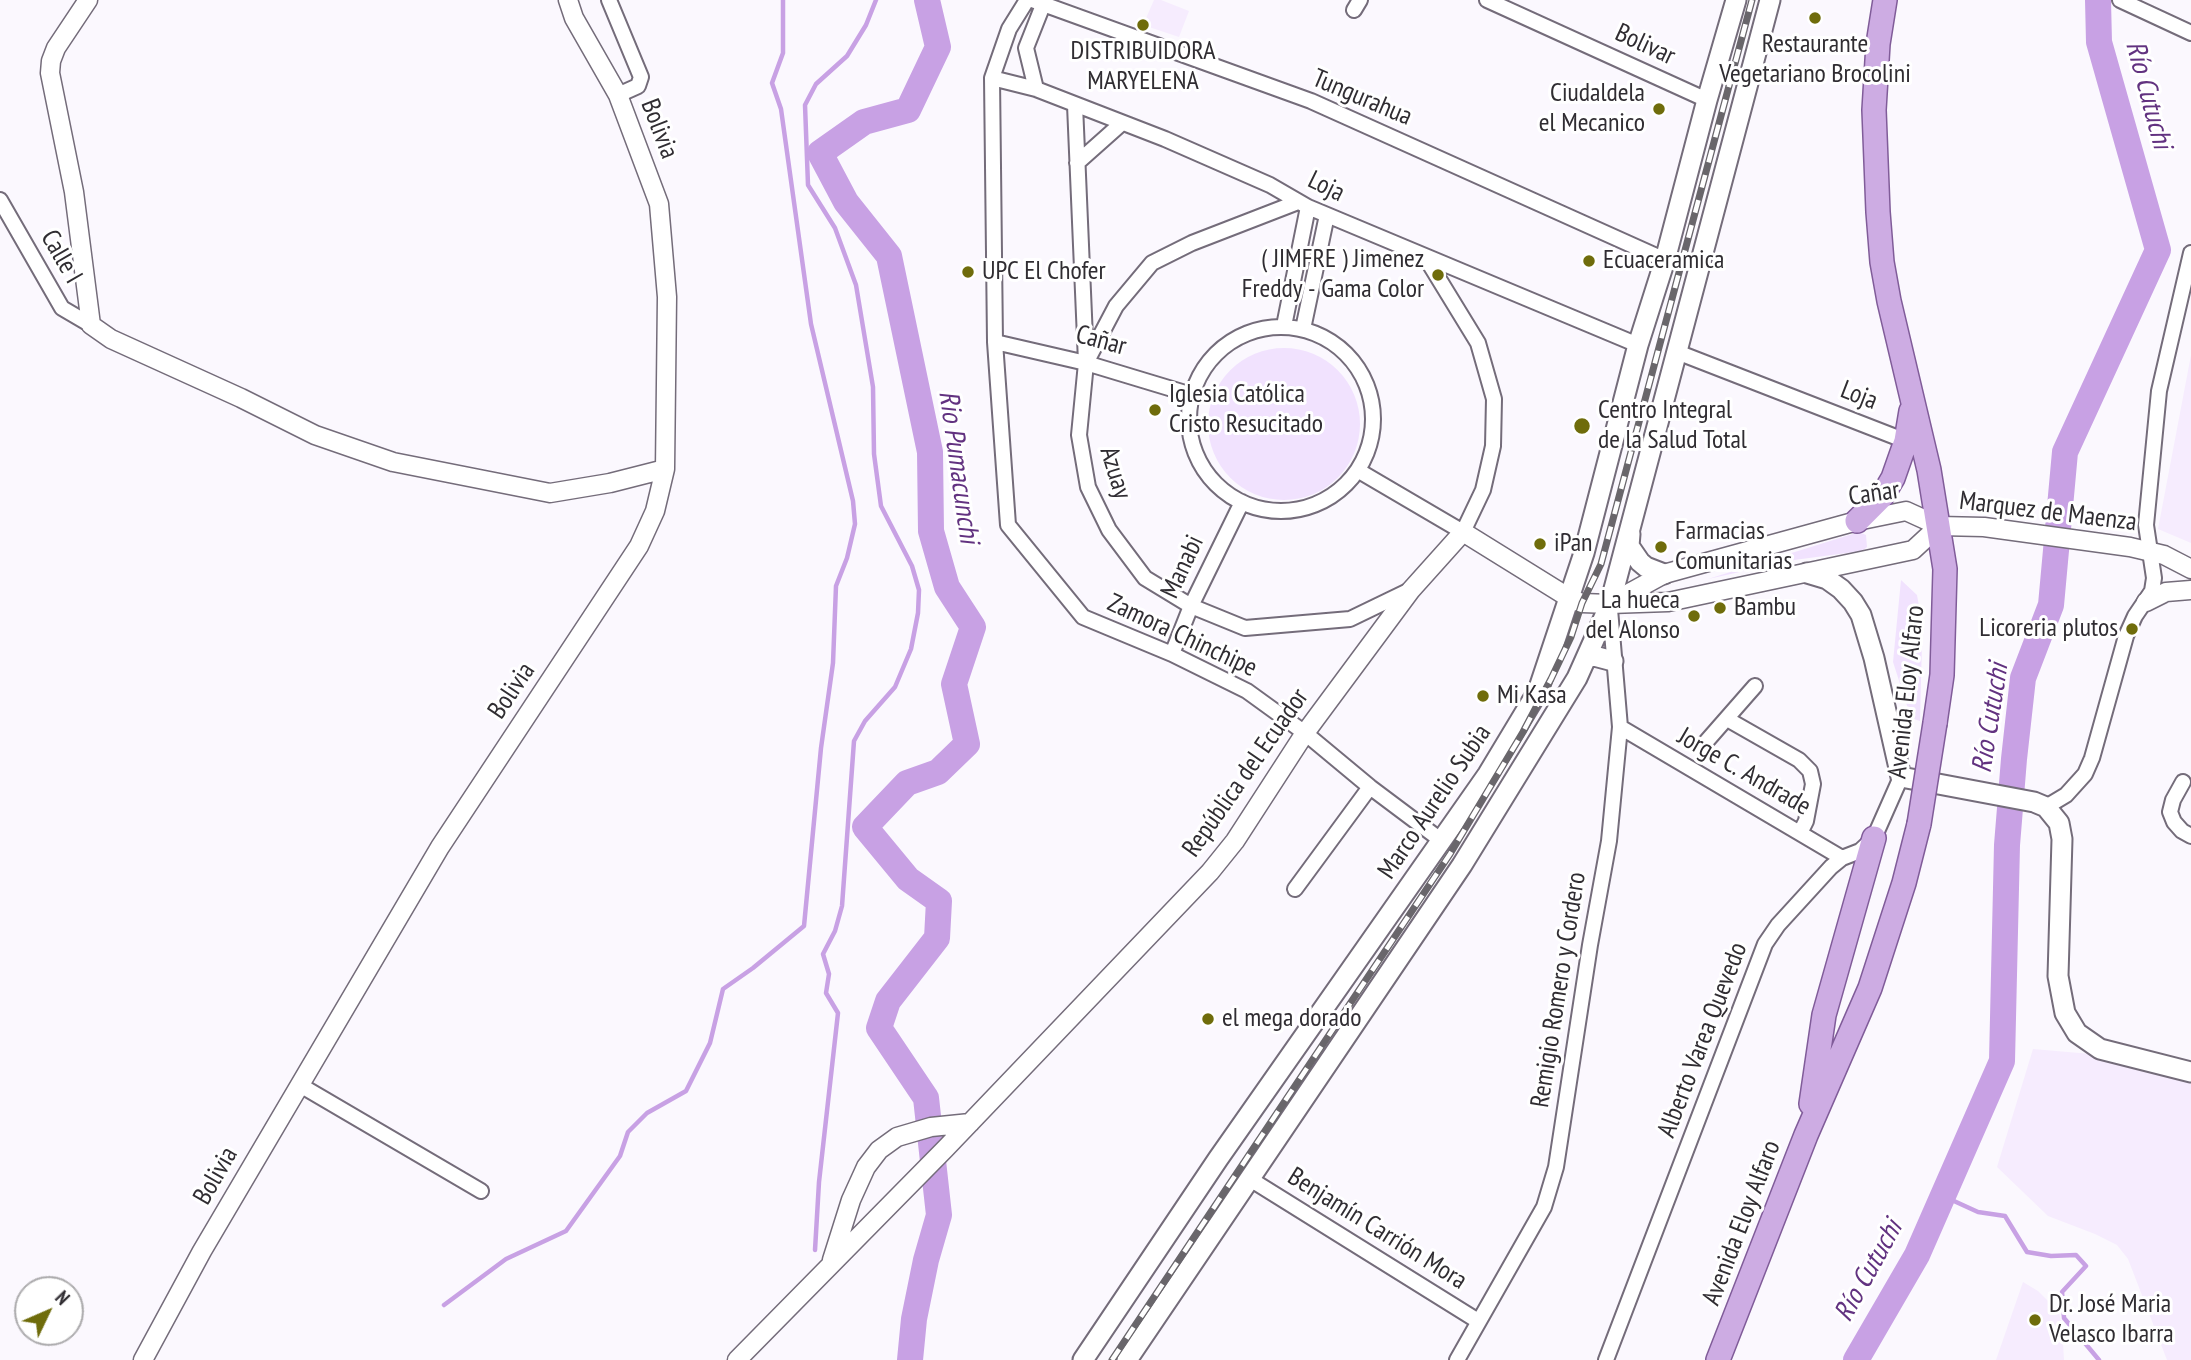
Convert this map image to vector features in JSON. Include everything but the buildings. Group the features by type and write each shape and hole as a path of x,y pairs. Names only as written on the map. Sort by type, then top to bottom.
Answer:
{"main road":[{"name":"Marco Aurelio Subia","path":"1083,1360 1218,1159 1442,842 1488,774 1538,691 1571,599 1638,345 1665,260 1736,0"},
{"name":"Marco Aurelio Subia","path":"1127,1360 1462,865 1577,678 1610,604 1770,0"},
{"name":"Avenida Eloy Alfaro","path":"1718,1360 1807,1135 1870,988 1904,883 1919,824 1942,675 1945,569 1939,526 1882,262 1874,110 1878,44 1885,0"},
{"path":"1857,521 1883,495 1893,478 1906,441 1912,397"},
{"path":"1630,533 1629,545 1640,562 1664,574"},
{"path":"1807,573 1827,579 1841,589 1861,615 1874,658 1901,777 2022,800 2046,807 2059,823 2062,839 2058,975 2065,1013 2077,1033 2100,1049 2191,1072"},
{"path":"1586,658 1594,656 1613,661"},
{"path":"1807,1135 1824,1016 1874,838"},
{"path":"2128,1056 2156,1055 2191,1061"}],"street":[{"path":"88,0 56,48 50,73 74,192 91,325 111,339 315,435 393,463 550,493 610,483 665,469"},
{"name":"Bolivia","path":"143,1360 202,1251 440,846 639,546 655,512 665,469 667,298 659,204 618,95 574,18 568,0"},
{"path":"609,0 641,77 638,86 618,95"},
{"name":"Bolivar","path":"1487,0 1707,100"},
{"path":"2120,0 2191,33"},
{"path":"1036,1 1026,48 1036,89"},
{"name":"Zamora Chinchipe","path":"1036,1 1009,29 992,78 995,342 1008,525 1083,617 1172,654 1247,691 1305,733 1442,842"},
{"name":"Tungurahua","path":"1036,1 1311,101 1665,260"},
{"name":"Loja","path":"992,78 1036,89 1165,139 1270,185 1303,205 1638,345"},
{"path":"1075,105 1087,363"},
{"path":"1077,163 1122,123"},
{"name":"Calle I","path":"0,200 62,308 91,325"},
{"path":"1284,326 1303,205"},
{"name":"Azuay","path":"1303,205 1192,243 1152,263 1116,306 1087,363 1079,435 1088,487 1109,530 1145,578 1191,606 1245,628 1350,619 1411,590"},
{"path":"1303,329 1327,215"},
{"name":"Marquez de Maenza","path":"2046,807 2066,795 2085,774 2092,758 2126,636 2135,616 2146,603 2154,578 2146,525 2159,391 2191,253"},
{"path":"1426,258 1478,343 1493,399 1493,446 1483,490 1463,532"},
{"path":"1284,326 1303,329 1343,349 1368,386 1374,429 1359,471 1336,494 1306,508 1273,511 1241,502 1215,484 1197,458 1189,427 1192,395 1206,364 1231,341 1263,328 1284,326"},
{"name":"Cañar","path":"995,342 1087,363 1192,395"},
{"name":"Loja","path":"1677,352 1906,441"},
{"path":"1359,471 1571,599 1583,603 1668,602 1807,573 1913,550 1939,526"},
{"name":"Manabi","path":"1172,654 1191,606 1241,502"},
{"name":"Cañar","path":"1610,604 1664,574 1857,521 1906,511 1939,526"},
{"name":"Marquez de Maenza","path":"1939,526 1984,527 2130,547 2164,555 2191,569"},
{"name":"República del Ecuador","path":"737,1360 970,1124 1210,872 1235,841 1305,733 1411,590 1463,532"},
{"path":"2146,603 2166,592 2191,590"},
{"name":"Remigio Romero y Cordero","path":"1457,1360 1544,1207 1556,1167 1608,841 1620,727 1610,604"},
{"path":"1705,743 1755,686"},
{"path":"1727,719 1799,761 1810,771 1814,784 1806,821 1800,833"},
{"name":"Jorge C. Andrade","path":"1620,727 1842,858"},
{"path":"1874,838 1901,777"},
{"path":"2183,782 2170,812 2182,831 2191,836"},
{"path":"1295,889 1370,787"},
{"name":"Alberto Varea Quevedo","path":"1606,1360 1765,944 1831,867 1842,858 1860,851 1874,838"},
{"path":"300,1085 481,1191"},
{"name":"República del Ecuador","path":"831,1264 851,1200 866,1167 879,1150 897,1137 931,1127 970,1124"},
{"name":"Benjamín Carrión Mora","path":"1250,1179 1478,1321"}],"shaded area":[{"name":"DISTRIBUIDORA MARYELENA","path":"1154,0 1189,11 1179,37 1143,25"},
{"path":"1284,348 1313,354 1338,370 1354,395 1360,424 1354,453 1338,478 1313,494 1284,500 1255,494 1230,478 1214,453 1208,424 1214,395 1230,370 1255,354"},
{"path":"2191,355 2191,543 2158,529"},
{"path":"1859,532 1866,535 1867,547 1862,551 1794,560 1708,579"},
{"path":"1901,580 1917,595 1920,612 1920,721 1911,718 1893,662"},
{"path":"2033,1049 2091,1054 2191,1078 2191,1360 2167,1360 2128,1259 2117,1245 2048,1216 1997,1167"},
{"name":"Dr. José Maria Velasco Ibarra","path":"2023,1282 2038,1291 2059,1312 2064,1360 1996,1360"}],"waterway":[{"path":"444,1305 506,1259 566,1231 620,1156 628,1132 647,1113 686,1091 710,1043 723,989 804,926 821,748 833,663 836,586 847,558 855,524 853,501 811,324 781,109 772,83 783,53 783,0"},
{"path":"815,1250 819,1182 838,1013 826,993 829,974 823,954 835,931 842,906 854,741 865,721 895,687 911,649 918,613 919,590 912,566 881,506 874,454 873,387 856,285 835,228 808,185 805,105 816,84 847,56 866,25 876,0"},
{"name":"Rio Pumacunchi","path":"910,1360 914,1319 926,1260 939,1215 926,1098 879,1028 888,1001 937,938 939,901 908,879 865,827 907,783 938,772 967,744 954,684 973,627 947,587 931,531 930,452 889,256 846,202 820,153 864,122 908,110 938,47 927,0"},
{"name":"Río Cutuchi","path":"1856,1360 1917,1255 2002,1061 2007,845 2014,759 2023,678 2051,605 2065,452 2158,250 2099,42 2098,0"},
{"path":"1943,1196 1978,1212 2005,1216 2027,1252 2051,1256 2076,1255 2086,1266 2062,1292 2064,1318 2099,1360"}],"railway":[{"path":"1112,1360 1450,854 1523,732 1571,637 1582,603 1601,564 1752,0"}],"place":[{"name":"Restaurante Vegetariano Brocolini","path":"1815,18"},
{"name":"DISTRIBUIDORA MARYELENA","path":"1143,25"},
{"name":"Ciudaldela el Mecanico","path":"1659,109"},
{"name":"Ecuaceramica","path":"1589,261"},
{"name":"UPC El Chofer","path":"968,272"},
{"name":"( JIMFRE ) Jimenez Freddy - Gama Color","path":"1438,275"},
{"name":"Iglesia Católica Cristo Resucitado","path":"1155,410"},
{"name":"Centro Integral de la Salud Total","path":"1582,426"},
{"name":"iPan","path":"1540,544"},
{"name":"Farmacias Comunitarias","path":"1661,547"},
{"name":"Bambu","path":"1720,608"},
{"name":"La hueca del Alonso","path":"1694,616"},
{"name":"Licoreria plutos","path":"2132,629"},
{"name":"Mi Kasa","path":"1483,696"},
{"name":"el mega dorado","path":"1208,1019"},
{"name":"Dr. José Maria Velasco Ibarra","path":"2035,1320"}]}
